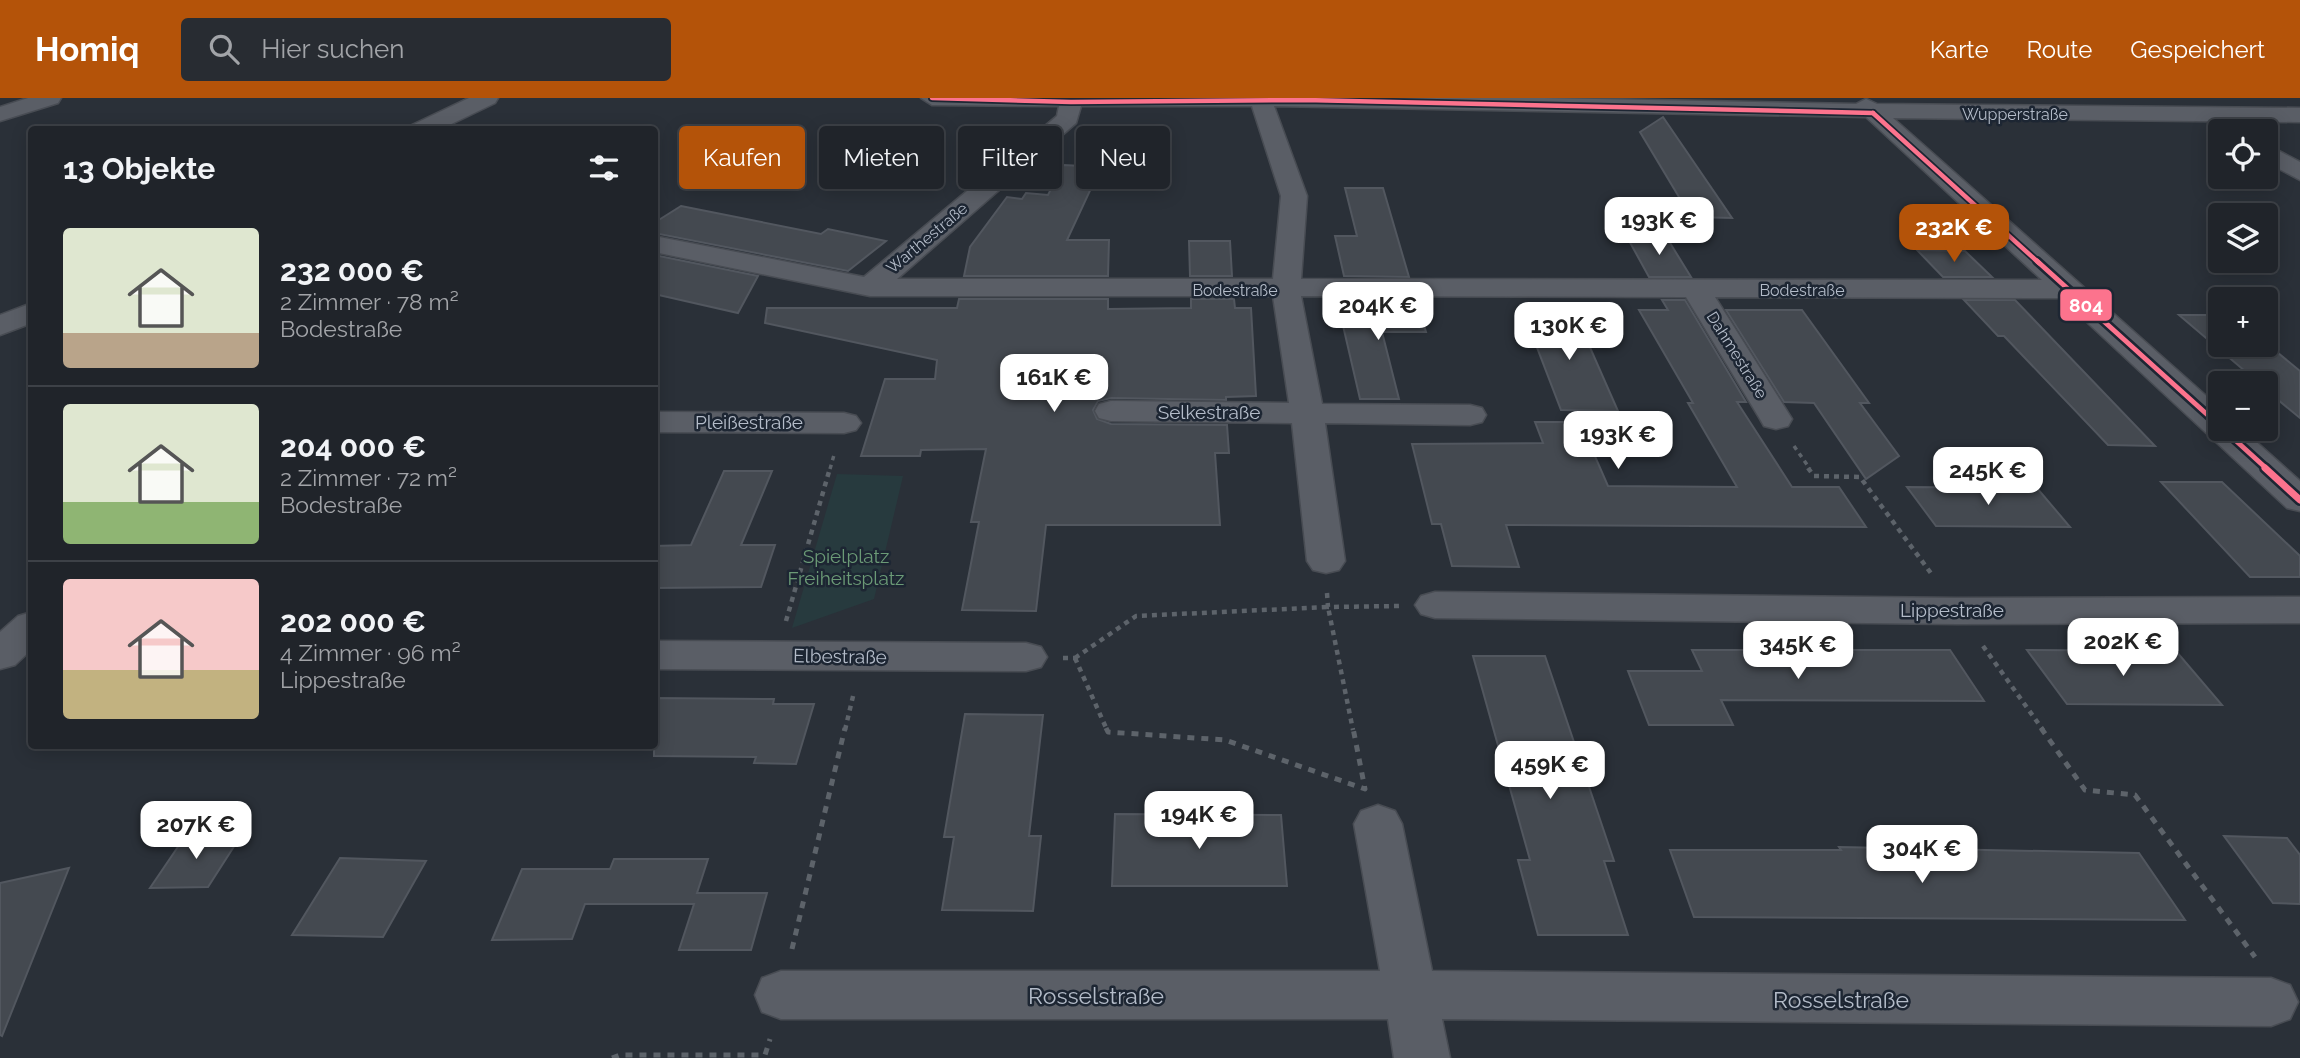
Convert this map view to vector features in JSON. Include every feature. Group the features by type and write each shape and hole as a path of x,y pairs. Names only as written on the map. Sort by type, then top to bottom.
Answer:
{"street":[{"path":"0,114 50,98"},
{"path":"428,126 487,98"},
{"name":"Wupperstraße","path":"932,98 1071,102 1260,99 1865,105 2208,115 2300,115"},
{"path":"2181,98 2214,119"},
{"path":"1260,99 1294,196 1286,290 1307,412 1326,561"},
{"name":"Warthestraße","path":"870,287 1068,118 1071,102"},
{"path":"1865,105 2208,415"},
{"path":"2278,159 2300,173"},
{"name":"Bodestraße","path":"658,245 870,287 1697,291 2071,289"},
{"name":"Dahmestraße","path":"1697,291 1776,419"},
{"path":"0,326 28,314"},
{"name":"Selkestraße","path":"1111,411 1470,415"},
{"name":"Pleißestraße","path":"658,422 844,423"},
{"path":"2236,441 2300,500"},
{"name":"Lippestraße","path":"1435,605 1957,611 2300,610"},
{"path":"0,655 28,630"},
{"path":"0,655 28,655"},
{"name":"Elbestraße","path":"658,655 1027,657"},
{"path":"1378,824 1422,1058"},
{"name":"Rosselstraße","path":"781,995 1410,995 2271,1002"}],"path":[{"path":"1776,419 1814,475 1860,477 2085,790 2135,795 2272,981 2271,1002"},
{"path":"776,655 844,423"},
{"path":"1328,607 1365,789 1225,740 1108,732 1075,658 1136,617 1328,607 1435,605"},
{"path":"612,1058 620,1055 765,1055 862,657"}],"green space":[{"name":"Spielplatz Freiheitsplatz","path":"837,474 903,476 874,599 792,628"}],"building":[{"path":"1663,117 1732,218 1691,217 1640,132"},
{"path":"1076,166 1076,189 1091,189 1067,240 1109,240 1108,276 964,276 970,247 1007,197 1022,199 1026,193 1048,195 1051,189 1062,189 1062,167"},
{"path":"1345,188 1383,188 1409,277 1344,276 1335,236 1357,236"},
{"path":"681,206 821,234 828,229 886,241 848,271 658,234 658,220"},
{"path":"1627,237 1667,238 1691,277 1649,277"},
{"path":"1189,241 1230,241 1232,276 1190,276"},
{"path":"1917,250 1965,251 1992,277 1943,277"},
{"path":"658,256 758,276 738,313 658,295"},
{"path":"959,299 1108,299 1108,309 1191,308 1191,299 1234,299 1235,308 1251,308 1256,396 1226,397 1226,400 1111,398 1098,401 1093,410 1097,419 1111,424 1227,425 1229,453 1215,453 1220,525 1046,525 1036,611 962,610 979,522 971,522 986,449 921,450 920,456 861,456 885,379 935,379 937,360 765,323 767,308 957,308"},
{"path":"1349,299 1416,299 1426,332 1382,332 1399,399 1360,399 1341,317 1353,317"},
{"path":"1662,300 1685,300 1746,402 1737,402 1792,487 1839,487 1866,527 1506,525 1519,567 1452,566 1441,524 1432,524 1412,444 1543,443 1535,422 1580,422 1608,486 1737,487 1688,403 1693,403 1639,310 1668,310"},
{"path":"1964,300 2015,300 2155,446 2108,445 2004,336 1998,336"},
{"path":"1726,310 1802,310 1869,403 1860,403 1899,456 1866,479 1814,403 1784,402"},
{"path":"1523,311 1574,311 1618,411 1561,410"},
{"path":"2179,315 2208,315 2208,340"},
{"path":"2278,353 2300,371 2300,418 2278,400 2278,371 2245,371 2228,357 2278,357"},
{"path":"724,471 772,471 741,545 775,545 761,587 658,588 658,546 691,545"},
{"path":"2161,482 2222,482 2300,556 2300,577 2250,577"},
{"path":"1907,487 2037,488 2070,527 1936,526"},
{"path":"1692,650 1950,650 1984,701 1721,700 1733,725 1649,725 1628,671 1702,671"},
{"path":"2027,650 2176,651 2222,705 2067,704"},
{"path":"1473,656 1545,656 1614,861 1604,861 1628,935 1538,935 1518,860 1530,860"},
{"path":"658,698 774,699 773,704 814,704 796,764 754,763 756,757 654,756 654,749 658,749"},
{"path":"965,714 1043,715 1029,836 1041,836 1033,911 942,910 954,837 944,837"},
{"path":"1115,814 1281,815 1287,886 1112,886"},
{"path":"242,834 208,887 150,888 186,835"},
{"path":"2224,836 2287,838 2300,855 2300,904 2273,903"},
{"path":"1839,847 2139,853 2185,920 1694,917 1670,850 1841,850"},
{"path":"340,858 426,861 383,937 292,935"},
{"path":"614,859 708,859 697,893 767,893 751,950 679,950 694,904 585,904 572,939 492,940 522,869 610,869"},
{"path":"69,868 2,1036 0,883"}],"transit line":[{"name":"804","path":"932,98 1071,102 1305,100 1873,113"},
{"name":"804","path":"1873,113 2208,415"},
{"name":"804","path":"2236,441 2300,500"}]}
